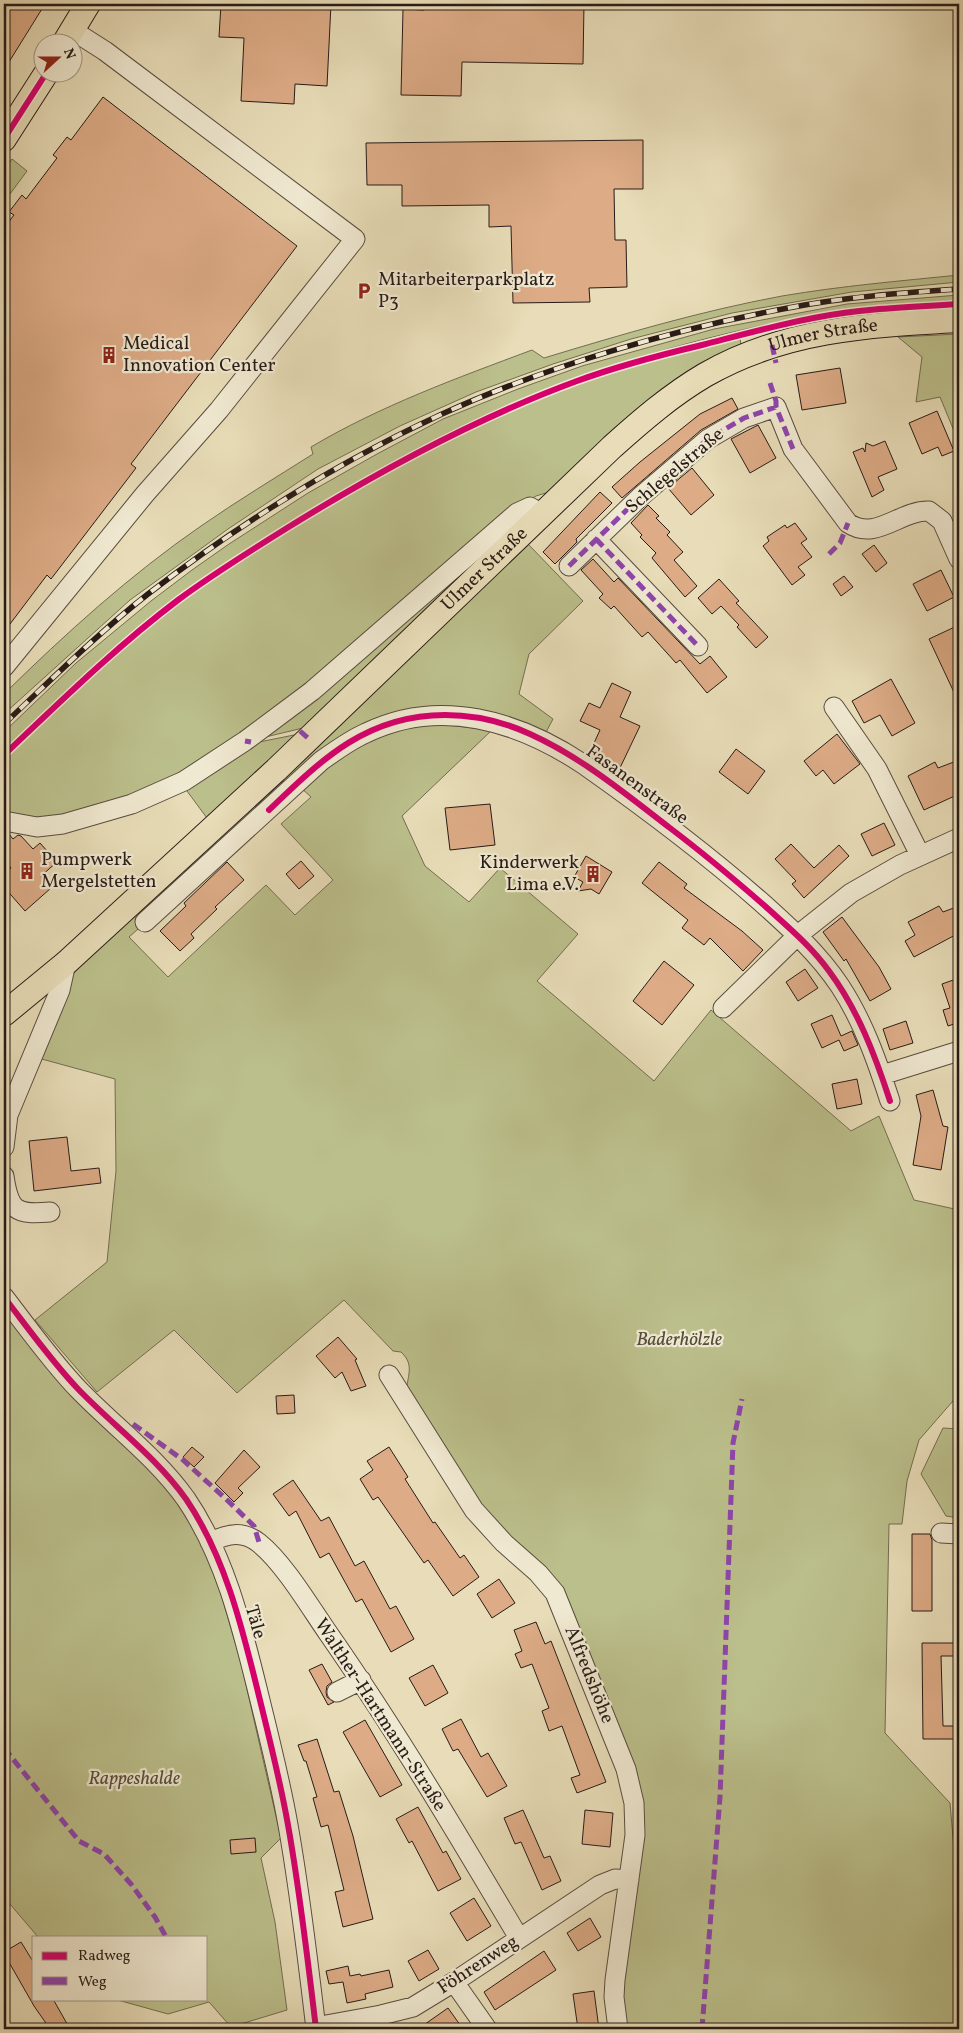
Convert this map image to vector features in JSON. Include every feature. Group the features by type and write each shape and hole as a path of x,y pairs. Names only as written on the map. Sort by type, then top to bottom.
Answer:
{"main road":[{"path":"71,32 88,4"},
{"path":"5,134 39,82"},
{"name":"Ulmer Straße","path":"4,1014 73,957 308,740 636,425 684,388 721,366 772,345 814,334 892,324 959,320"}],"street":[{"path":"4,668 145,494 230,396 355,239 105,51 82,41"},
{"name":"Schlegelstraße","path":"569,566 640,497 708,440 738,422 776,407 793,449 848,523 859,529 873,529 916,512 929,511 942,521 959,559"},
{"path":"4,821 37,827 63,824 132,804 184,781 253,735 312,691 517,513 530,507 542,514"},
{"path":"596,539 698,646"},
{"path":"834,707 877,769 920,855"},
{"name":"Fasanenstraße","path":"145,922 321,761 350,741 367,732 394,723 423,717 445,715 485,720 529,733 583,764 698,850 798,935 840,986 862,1026 890,1101"},
{"path":"723,1008 798,935 851,893 920,855 959,838"},
{"path":"4,1147 9,1098 60,990 73,957"},
{"path":"882,1076 959,1051"},
{"path":"4,1176 8,1197 18,1210 30,1214 50,1212"},
{"name":"Täle","path":"4,1297 77,1388 142,1449 176,1485 198,1517 210,1542 228,1587 245,1643 288,1823 315,2028"},
{"name":"Alfredshöhe","path":"389,1375 474,1510 504,1543 526,1561 549,1584 559,1602 626,1769 631,1786 635,1816 635,1835 615,1980 614,1996 618,2029"},
{"name":"Walther-Hartmann-Straße","path":"210,1542 236,1533 244,1535 258,1542 293,1583 361,1680 519,1938"},
{"path":"337,1692 361,1680"},
{"name":"Föhrenweg","path":"315,2028 413,2007 600,1885 615,1879 629,1880"},
{"path":"454,1982 487,2029"}],"green space":[{"path":"12,159 27,171 4,202 4,171"},
{"path":"959,275 959,282 852,292 732,313 631,339 553,364 476,392 400,426 318,469 228,529 130,600 4,714 4,694 74,627 149,564 215,517 313,454 311,447 364,418 447,382 532,350 544,358 662,324 782,296 826,289"},
{"path":"959,295 959,300 868,307 814,315 699,340 588,374 547,389 466,424 349,487 274,533 185,592 117,646 4,751 4,732 76,663 151,601 229,544 308,493 443,419 582,366 714,329 847,304"},
{"path":"959,334 959,443 940,397 916,402 922,357 898,337"},
{"path":"740,338 741,345 696,367 552,491 536,496 524,504 320,679 184,777 66,820 4,815 4,760 68,698 135,639 181,602 222,574 374,479 451,438 490,420 530,402 612,372"},
{"path":"523,519 303,728 253,740"},
{"path":"528,544 583,601 529,654 519,694 553,719 544,736 417,714 290,781 286,777"},
{"name":"Baderhölzle","path":"438,724 492,730 402,816 425,866 469,902 500,868 578,934 537,981 654,1081 711,1010 851,1131 879,1116 914,1200 959,1210 959,1394 919,1440 907,1481 902,1524 889,1524 885,1733 950,1803 955,1861 959,1861 959,2029 624,2029 621,2005 642,1837 575,1623 484,1515 407,1386 409,1364 405,1356 401,1352 393,1351 344,1300 237,1393 174,1330 97,1392 35,1320 107,1262 116,1171 115,1079 38,1058 70,968 283,781 286,785 136,922 138,929 129,937 168,977 266,885 295,915 333,880 281,824 311,797 300,787 343,751 409,726"},
{"path":"299,734 207,818 184,787 254,743"},
{"name":"Rappeshalde","path":"4,1314 82,1405 158,1478 185,1512 210,1562 241,1663 281,1838 261,1858 275,1922 287,2010 231,2027 209,2002 168,2014 118,2000 208,2000 208,1936 37,1936 4,1897"},
{"path":"943,1428 959,1429 959,1518 946,1516 921,1474"}],"building":[{"path":"4,4 45,4 4,70"},
{"path":"221,4 331,4 327,86 295,84 294,104 241,101 244,38 219,37"},
{"path":"424,4 584,4 583,64 462,62 461,96 401,95 403,9 424,10"},
{"name":"Medical Innovation Center","path":"103,97 297,246 131,464 136,468 51,579 47,575 4,632 4,228 14,215 9,212 22,195 26,199 57,158 53,155 67,137 71,140"},
{"path":"643,140 643,189 614,189 615,240 626,240 627,287 589,288 590,302 513,303 511,226 489,227 489,205 402,206 402,185 367,185 366,143"},
{"path":"840,368 846,403 802,410 796,375"},
{"path":"732,398 738,409 701,430 622,498 612,487 700,414"},
{"path":"937,411 954,451 942,456 938,447 922,454 909,423"},
{"path":"758,425 776,458 750,473 731,439"},
{"path":"885,441 897,469 878,477 884,490 872,497 853,452 863,448 865,452 866,443 873,446"},
{"path":"692,468 714,495 691,515 668,488"},
{"path":"600,492 612,503 576,539 577,542 555,564 543,552"},
{"path":"648,505 659,516 656,518 670,532 667,535 683,552 674,560 697,586 685,597 652,558 656,553 640,537 642,535 631,523"},
{"path":"795,523 807,539 801,543 812,557 798,567 805,575 792,585 763,546 769,541 767,537 785,525 787,528"},
{"path":"874,545 887,563 876,572 862,554"},
{"path":"593,559 614,582 618,578 700,664 710,656 727,677 707,693 680,660 676,663 648,632 642,637 614,606 611,609 599,598 603,594 581,570"},
{"path":"941,570 954,597 927,611 913,584"},
{"path":"844,576 853,587 841,596 833,584"},
{"path":"719,579 739,601 736,603 768,637 756,648 737,627 739,625 721,606 712,614 698,598"},
{"path":"959,625 959,703 929,639"},
{"path":"891,679 915,723 892,736 880,715 864,723 852,701"},
{"path":"612,683 631,692 620,717 640,726 618,772 589,754 600,730 580,721 589,703 600,708"},
{"path":"837,734 860,764 834,784 823,770 816,776 804,761"},
{"path":"736,749 765,771 748,794 719,772"},
{"path":"959,760 959,794 924,810 908,776 935,762 938,768"},
{"path":"490,804 495,845 450,850 445,808"},
{"path":"884,823 895,845 872,856 861,834"},
{"name":"Pumpwerk Mergelstetten","path":"4,832 8,833 13,839 18,835 21,836 33,849 40,843 57,862 41,876 51,888 25,911 4,887 4,874 11,868 4,859"},
{"path":"791,844 814,868 839,845 849,856 804,898 792,884 796,881 775,859"},
{"name":"Kinderwerk Lima e.V.","path":"586,856 612,872 599,894 591,889 578,891 583,882 574,877"},
{"path":"301,861 314,876 299,889 286,874"},
{"path":"227,862 244,880 215,907 217,909 191,934 194,938 180,951 160,931 186,906 184,903"},
{"path":"659,862 687,884 684,888 742,931 763,950 743,971 710,938 704,945 682,928 688,920 642,883"},
{"path":"939,906 943,912 959,906 959,933 914,957 905,941 915,935 908,922"},
{"path":"842,917 879,967 891,989 870,1001 846,959 844,961 823,932"},
{"path":"664,961 694,985 662,1025 633,1001"},
{"path":"805,969 818,988 798,1001 786,982"},
{"path":"959,978 959,1028 956,1028 954,1024 948,1026 943,1010 950,1008 942,984"},
{"path":"832,1015 841,1036 852,1031 858,1045 844,1051 839,1040 822,1048 811,1024"},
{"path":"906,1021 913,1043 890,1050 883,1029"},
{"path":"857,1079 862,1104 837,1109 832,1084"},
{"path":"933,1090 943,1126 948,1127 941,1170 913,1165 921,1116 916,1095"},
{"path":"67,1137 71,1171 99,1168 101,1183 34,1191 29,1141"},
{"path":"338,1337 357,1359 355,1360 366,1386 351,1391 342,1372 335,1378 316,1356"},
{"path":"294,1395 295,1413 277,1414 276,1396"},
{"path":"192,1447 204,1457 194,1467 183,1457"},
{"path":"389,1447 408,1477 405,1479 433,1523 435,1522 460,1558 464,1555 479,1577 453,1596 428,1560 424,1563 378,1497 373,1500 360,1479 373,1470 367,1461"},
{"path":"244,1450 260,1467 238,1488 243,1493 234,1502 215,1483"},
{"path":"293,1480 321,1521 329,1517 355,1566 364,1561 390,1609 396,1606 414,1639 391,1652 362,1599 356,1602 329,1553 320,1558 296,1511 289,1516 273,1494"},
{"path":"912,1534 930,1534 932,1540 932,1611 912,1611"},
{"path":"499,1579 515,1603 492,1618 477,1594"},
{"path":"536,1622 545,1644 551,1641 606,1782 577,1793 571,1778 580,1775 562,1726 549,1731 542,1711 549,1708 532,1664 521,1668 515,1654 522,1651 514,1630"},
{"path":"922,1643 959,1643 959,1656 941,1656 943,1726 959,1726 959,1739 923,1739"},
{"path":"322,1664 332,1682 327,1686 326,1692 327,1697 334,1702 328,1705 309,1670"},
{"path":"433,1665 448,1693 425,1706 409,1678"},
{"path":"461,1719 481,1757 488,1753 507,1786 487,1797 458,1749 453,1751 442,1729"},
{"path":"365,1720 402,1785 380,1797 343,1732"},
{"path":"317,1739 334,1792 339,1791 353,1836 373,1919 343,1927 335,1892 344,1890 328,1825 321,1827 313,1798 317,1797 306,1761 304,1761 298,1745"},
{"path":"418,1807 443,1853 446,1851 461,1879 438,1891 412,1841 409,1843 396,1819"},
{"path":"523,1810 544,1858 550,1856 561,1881 542,1890 521,1842 515,1844 504,1818"},
{"path":"585,1810 613,1813 610,1847 582,1844"},
{"path":"255,1838 256,1852 231,1854 230,1840"},
{"path":"474,1898 491,1926 467,1941 450,1913"},
{"path":"590,1918 601,1937 578,1951 567,1933"},
{"path":"21,1942 32,1960 32,2000 54,2000 70,2029 50,2029 34,2006 10,1964 4,1967 4,1952"},
{"path":"428,1950 439,1969 419,1981 408,1961"},
{"path":"544,1951 556,1970 495,2010 484,1992"},
{"path":"348,1966 350,1976 360,1974 361,1976 389,1970 393,1987 365,1994 366,1999 347,2003 343,1982 329,1984 326,1971"},
{"path":"594,1991 599,2029 578,2029 573,1994"},
{"path":"448,2008 463,2029 418,2029"}],"railway":[{"path":"4,724 129,609 182,568 254,519 328,473 442,414 524,380 568,365 657,338 701,327 830,301 959,289"}],"marked path":[{"path":"772,345 776,363"},
{"path":"770,383 776,407"},
{"path":"569,566 640,497 708,439 744,418 776,407 793,449"},
{"path":"829,554 840,543 848,523"},
{"path":"596,539 698,646"},
{"path":"300,731 309,739"},
{"path":"245,741 251,742"},
{"path":"702,2029 720,1797 733,1443 742,1399"},
{"path":"133,1424 183,1460 225,1498 254,1526 259,1542"},
{"path":"4,1748 79,1841 104,1854 131,1884 155,1917 165,1936"}],"cycle path":[{"path":"4,139 41,82"},
{"path":"4,755 110,656 191,590 245,554 357,486 465,429 539,396 592,376 655,357 760,330 836,314 889,308 959,304"},
{"path":"269,810 308,774 348,743 392,723 417,717 456,715 489,720 530,734 585,765 637,802 730,876 807,945 829,971 849,1001 872,1050 890,1101"},
{"path":"4,1297 40,1345 69,1379 162,1469 186,1499 211,1543 221,1566 245,1639 281,1791 300,1901 316,2029"}],"place":[{"name":"Mitarbeiterparkplatz P3","path":"364,291"},
{"name":"Medical Innovation Center","path":"109,355"},
{"name":"Pumpwerk Mergelstetten","path":"27,871"},
{"name":"Kinderwerk Lima e.V.","path":"593,874"}]}
